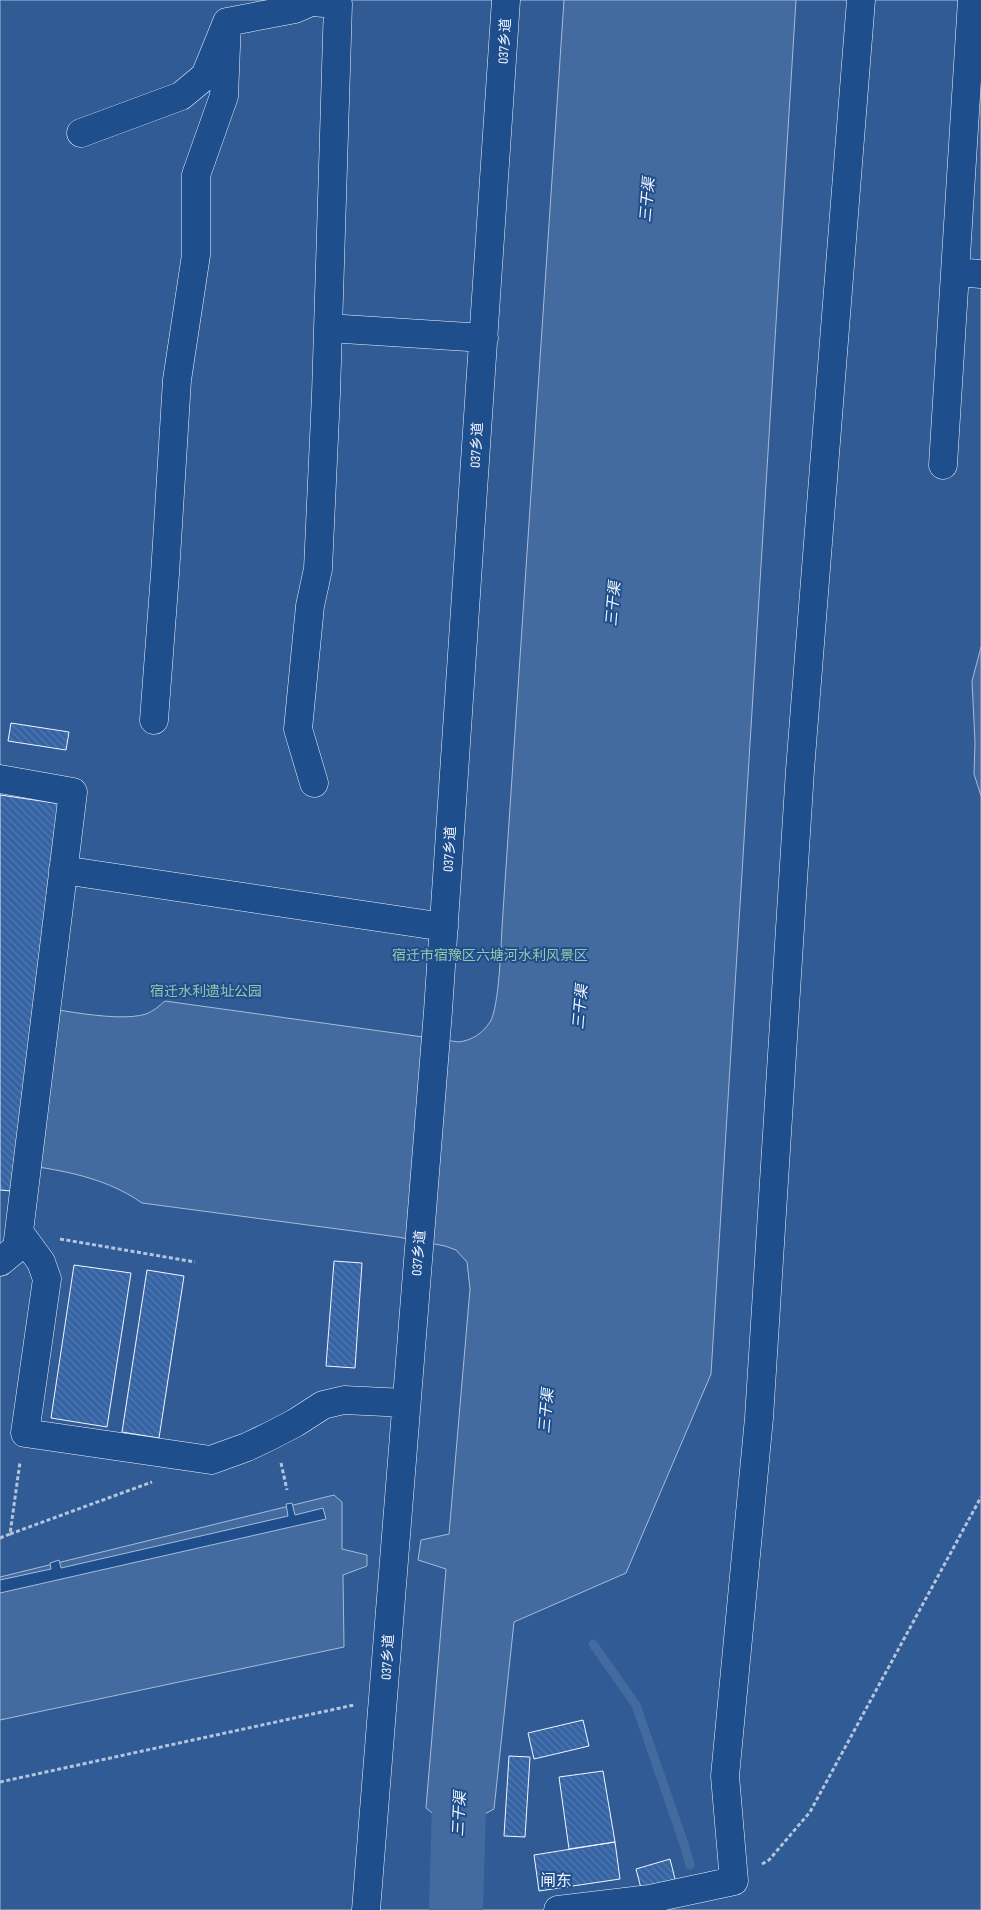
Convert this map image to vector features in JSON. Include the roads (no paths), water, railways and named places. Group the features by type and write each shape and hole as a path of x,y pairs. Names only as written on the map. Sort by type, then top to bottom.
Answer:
{"street":[{"name":"037乡道","path":"366,1910 438,1011 506,0"},
{"path":"558,1910 652,1905 734,1881 725,1776 759,1418 800,770 861,0"},
{"path":"943,465 969,273 972,0"},
{"path":"227,22 295,9 311,1 338,4 318,569 310,606 298,729 314,783"},
{"path":"80,134 181,96 205,76 227,22"},
{"path":"154,720 177,380 196,255 196,174 224,96 227,22"},
{"path":"328,328 484,338"},
{"path":"0,779 73,792 17,1248 0,1262"},
{"path":"63,870 444,927"},
{"path":"19,1232 41,1262 47,1278 24,1432 211,1460 247,1447 270,1436 323,1405 344,1400 406,1403"}],"water":[{"path":"564,0 796,0 711,1374 626,1573 514,1622 494,1809 472,1821 465,1841 450,1839 443,1822 426,1808 446,1569 418,1560 421,1540 449,1534 470,1289 467,1262 456,1250 445,1246 398,1237 142,1203 126,1193 92,1179 56,1170 0,1162 0,999 115,1017 146,1014 165,1001 459,1042 476,1036 490,1022 496,1004 500,962"},
{"path":"981,647 981,796 974,774 975,742 972,681"},
{"path":"334,1495 342,1502 342,1549 367,1555 367,1566 343,1575 344,1647 0,1720 0,1577"}],"waterway":[{"path":"593,1644 636,1705 690,1865"},
{"name":"三干渠","path":"456,1910 459,1806 463,1766"}],"district":[{"name":"闸东","path":"556,1880"}],"park label":[{"name":"宿迁市宿豫区六塘河水利风景区","path":"490,955"},
{"name":"宿迁水利遗址公园","path":"206,991"}]}
